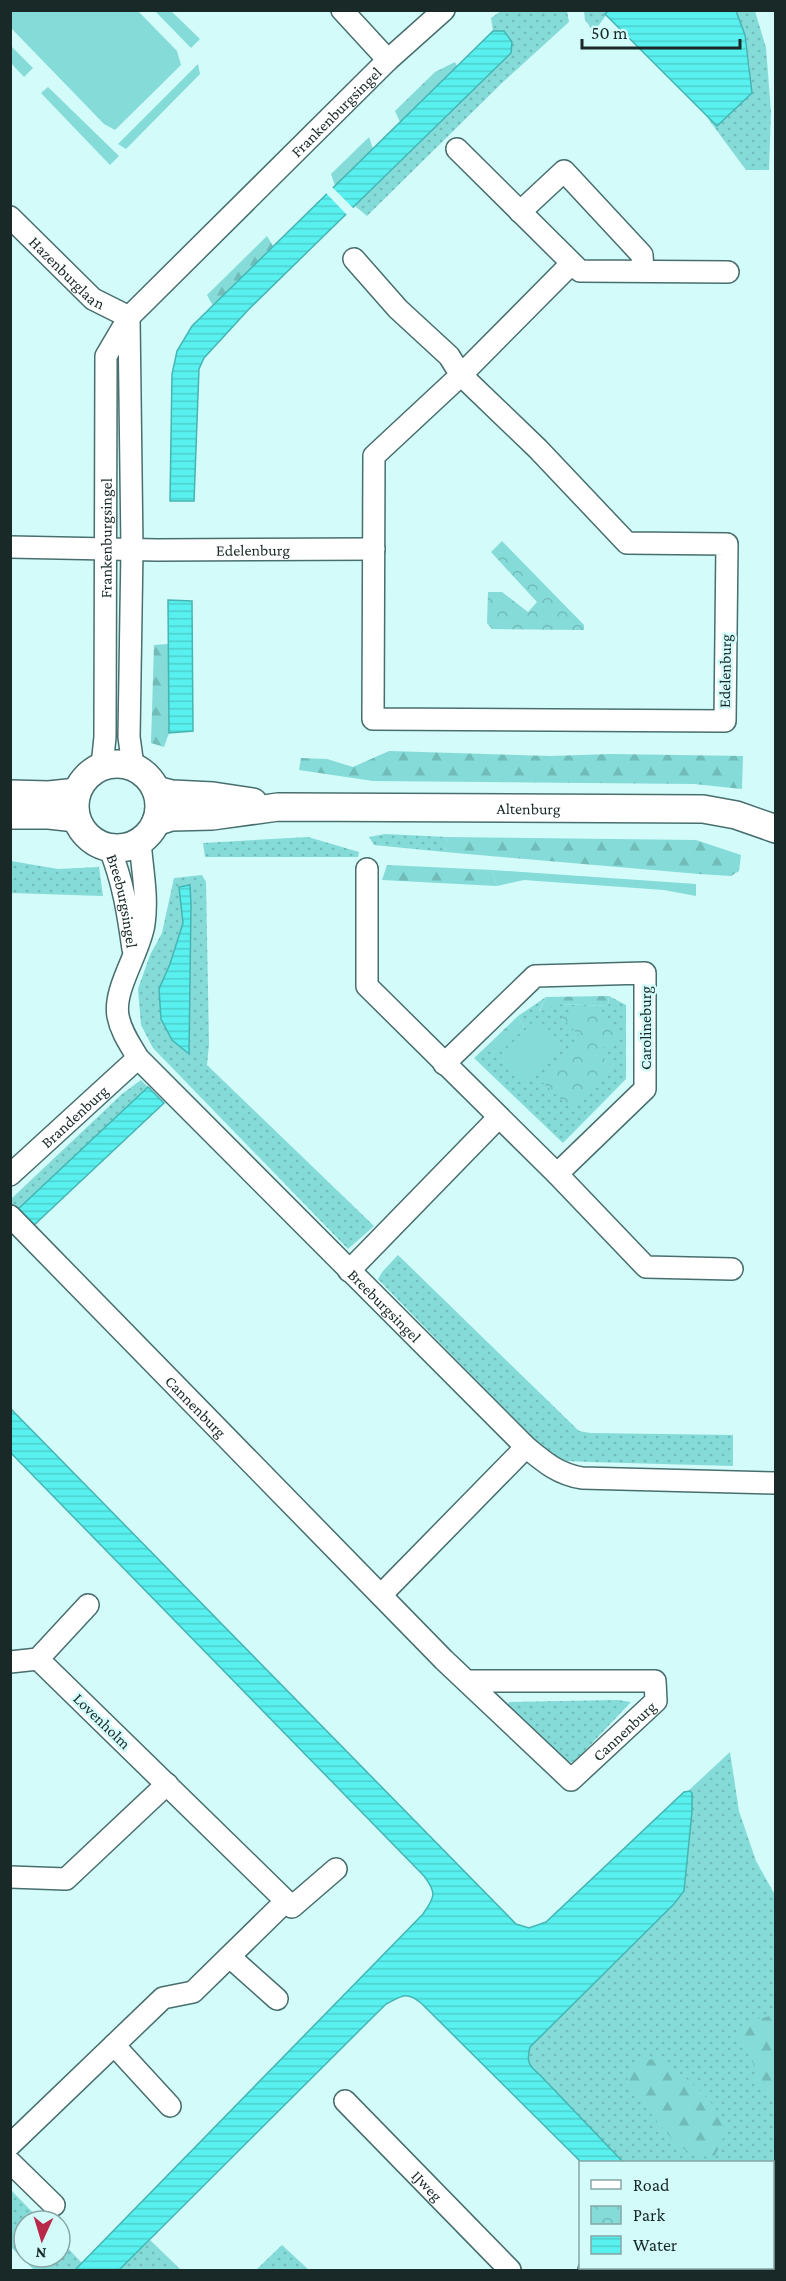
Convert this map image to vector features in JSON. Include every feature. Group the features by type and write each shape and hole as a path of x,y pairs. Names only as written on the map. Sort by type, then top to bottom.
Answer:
{"main road":[{"path":"114,764 133,766 146,775 156,790 159,805 148,832 124,848 109,847 89,838 76,805 83,780 102,766 114,764"},
{"name":"Altenburg","path":"156,790 172,794 213,796 278,807"},
{"path":"10,794 49,795 76,805"},
{"path":"10,815 49,815 76,805"},
{"name":"Altenburg","path":"148,832 171,817 212,816 278,807 703,809 736,815 776,829"}],"street":[{"path":"342,10 388,60"},
{"name":"Frankenburgsingel","path":"102,766 105,737 106,356 129,317 388,60 444,10"},
{"path":"457,149 580,271 728,272"},
{"path":"520,212 564,171 642,255 643,271"},
{"name":"Hazenburglaan","path":"10,217 93,299 129,317"},
{"name":"Edelenburg","path":"354,259 398,309 449,357 461,375 538,449 627,543 727,544 724,721 373,719 374,456 461,375 571,264"},
{"name":"Frankenburgsingel","path":"129,317 132,549 129,737 133,766"},
{"name":"Edelenburg","path":"10,547 374,549"},
{"name":"Breeburgsingel","path":"148,832 142,870 146,895 144,925 121,992 117,1014 123,1033 138,1058 526,1447 551,1468 565,1475 582,1478 776,1483"},
{"name":"Breeburgsingel","path":"109,847 126,899 134,956"},
{"path":"367,869 367,986 444,1065 557,1174 646,1267 732,1269"},
{"name":"Carolineburg","path":"444,1065 535,976 645,973 645,1089 557,1174"},
{"name":"Brandenburg","path":"10,1175 138,1058"},
{"path":"349,1271 499,1118"},
{"name":"Cannenburg","path":"10,1216 381,1596 467,1681 571,1780 656,1701 656,1681 467,1681"},
{"path":"381,1596 526,1447"},
{"path":"10,1662 38,1659 88,1605"},
{"name":"Lovenholm","path":"38,1659 286,1901"},
{"path":"10,1877 66,1880 167,1784"},
{"path":"10,2145 163,1998 194,1992 231,1958 286,1901 292,1907 336,1869"},
{"path":"231,1958 277,1999"},
{"path":"114,2045 170,2106"},
{"name":"IJweg","path":"345,2101 510,2271"},
{"path":"10,2162 54,2205"}],"green space":[{"path":"11,10 138,11 177,51 181,65 115,130 104,124 11,28"},
{"path":"155,11 171,11 200,39 191,48"},
{"path":"501,11 567,11 569,22 502,83 367,216 355,206 511,53 504,31 493,31 491,18"},
{"path":"584,11 609,11 594,32 585,20"},
{"path":"736,11 755,11 766,48 771,112 769,170 746,170 706,116 717,126 750,68 745,35"},
{"path":"10,45 33,68 24,77 11,63"},
{"path":"455,62 457,66 400,122 395,111 435,72"},
{"path":"198,64 200,74 126,149 118,144"},
{"path":"48,87 119,156 110,165 41,93"},
{"path":"369,137 373,149 335,186 331,174"},
{"path":"267,236 273,246 213,306 207,295"},
{"path":"502,541 584,625 584,630 492,629 487,623 488,592 502,592 528,612 537,602 491,552"},
{"path":"168,644 169,733 164,747 151,743 154,645"},
{"path":"389,751 551,756 611,754 743,756 742,789 694,784 373,781 299,770 301,758 327,759 353,767"},
{"path":"385,834 447,837 445,852 374,845 369,837"},
{"path":"308,837 359,852 358,857 205,857 203,843"},
{"path":"447,837 696,840 741,855 739,871 731,876 445,852"},
{"path":"11,861 58,869 99,867 103,896 11,893"},
{"path":"387,865 492,870 497,886 382,880"},
{"path":"492,870 696,884 696,896 664,890 524,880 497,886"},
{"path":"202,875 206,882 209,1044 207,1065 374,1226 348,1249 153,1048 141,1025 138,989 150,955 162,933 174,878","holes":["190,885 188,1054 172,1040 159,989 183,923 179,888"]},
{"path":"609,996 626,1005 626,1079 563,1143 474,1058 489,1044 501,1051 524,1027 518,1016 546,997 539,1011 561,1004 608,1006"},
{"path":"609,996 608,1006 561,1004 539,1012 546,997"},
{"path":"574,1008 601,1010 621,1033 598,1052 612,1067 569,1107 541,1081 579,1035 562,1018"},
{"path":"518,1016 524,1027 501,1052 489,1044"},
{"path":"537,1018 562,1043 522,1083 497,1058"},
{"path":"141,1080 148,1087 16,1211 11,1204 11,1199 122,1094"},
{"path":"398,1255 579,1431 733,1435 733,1466 567,1461 553,1455 523,1429 378,1279"},
{"path":"618,1700 631,1702 576,1760 568,1764 507,1707 509,1702"},
{"path":"730,1752 739,1811 756,1861 775,1895 774,2176 774,2161 622,2161 529,2063 529,2048 684,1892 692,1812 692,1793 687,1792"},
{"path":"771,2016 775,2018 775,2103 757,2086 751,2058 735,2033 745,2022"},
{"path":"659,2059 707,2097 721,2117 724,2134 714,2157 695,2156 676,2144 625,2083 641,2060"},
{"path":"10,2189 29,2209 12,2209 11,2247"},
{"path":"150,2240 181,2270 119,2270"},
{"path":"282,2245 309,2270 256,2270"},
{"path":"72,2253 82,2263 75,2270 34,2270 72,2269"}],"water":[{"path":"609,10 736,11 745,35 752,93 717,126 605,14"},
{"path":"493,31 504,31 512,42 511,53 249,309 204,358 199,369 194,501 170,501 172,374 177,351 192,326"},
{"path":"168,600 192,601 193,731 169,733"},
{"path":"190,885 189,1054 172,1040 161,1019 159,989 183,923 179,887"},
{"path":"148,1087 164,1103 32,1227 16,1211"},
{"path":"11,1409 516,1924 529,1928 546,1922 684,1792 692,1793 684,1891 674,1904 530,2047 529,2052 529,2063 533,2069 622,2161 580,2161 421,2003 404,1996 386,2004 119,2270 75,2270 423,1914 432,1899 433,1891 424,1876 11,1453"}],"pier":[{"path":"331,186 355,210 348,216 325,192"}]}
